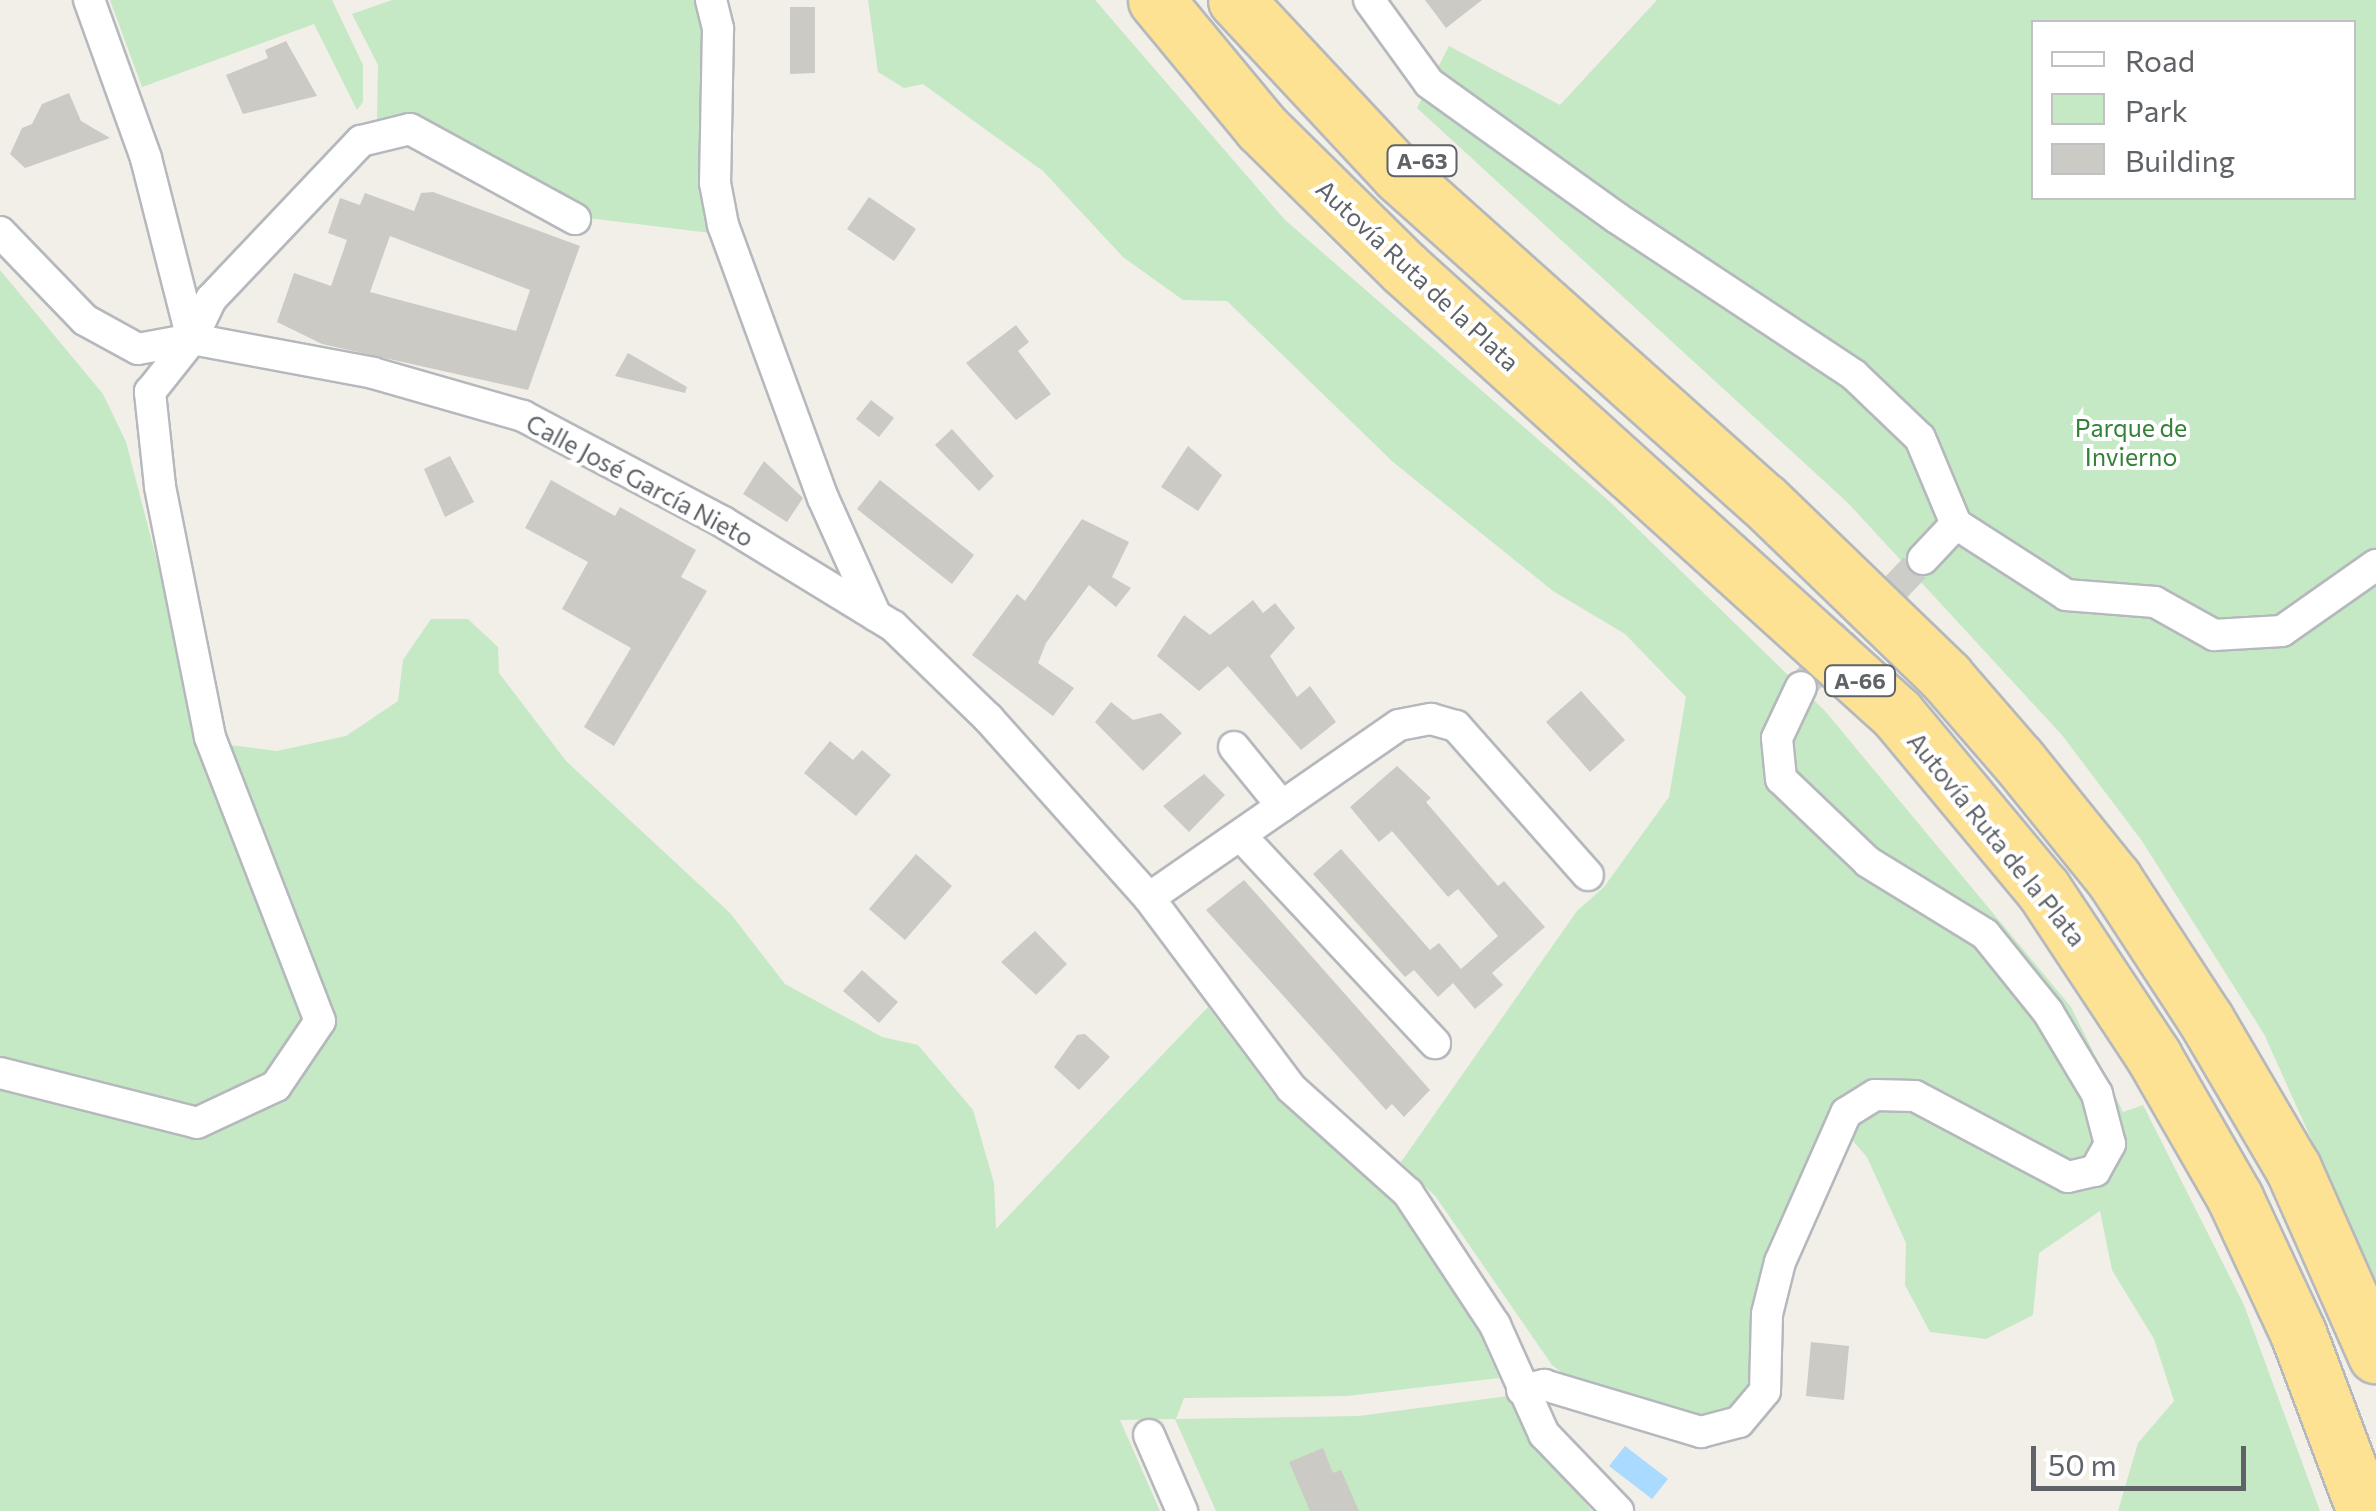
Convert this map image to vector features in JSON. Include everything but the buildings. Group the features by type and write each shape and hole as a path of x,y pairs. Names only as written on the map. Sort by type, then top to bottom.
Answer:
{"highway":[{"name":"Autovía Ruta de la Plata","path":"1156,0 1261,127 1404,268 1897,714 2043,889 2154,1057 2235,1198 2298,1333 2365,1511"},
{"name":"A-66","path":"1236,0 1399,175 1764,501 1946,677 2092,850 2163,949 2293,1168 2376,1355"},
{"name":"A-63","path":"1282,0 1563,322"}],"street":[{"path":"89,0 146,158 192,339"},
{"path":"711,0 718,28 716,183 723,226 823,498 876,616"},
{"path":"1369,0 1429,83 1854,376 1920,438 1956,524 2066,595 2155,602 2214,635 2282,630 2376,565"},
{"path":"0,1073 197,1122 276,1086 320,1021 210,737 160,486 150,392 192,339 212,300 361,141 410,129 575,219"},
{"path":"0,232 85,320 138,349 192,339"},
{"name":"Calle José García Nieto","path":"192,339 373,373 522,416 723,522 876,616 988,718 1149,898 1290,1088 1408,1193 1495,1325 1544,1434 1618,1511"},
{"path":"1923,558 1956,524"},
{"path":"1522,1390 1544,1385 1700,1432 1738,1422 1766,1391 1766,1314 1780,1262 1846,1113 1875,1095 1915,1096 2068,1176 2096,1171 2110,1144 2097,1094 2048,1012 1985,934 1868,862 1781,779 1777,738 1802,687"},
{"path":"1149,898 1399,725 1431,720 1456,726 1588,875"},
{"path":"1234,747 1282,806"},
{"path":"1241,836 1435,1044"},
{"path":"1149,1435 1182,1511"}],"green space":[{"path":"110,0 332,0 363,65 363,102 357,110 314,24 142,87"},
{"path":"392,0 704,0 719,234 588,218 406,118 377,119 378,65 352,14"},
{"path":"868,0 1095,0 1285,220 1609,501 1825,711 2071,1007 2123,1112 2143,1105 2244,1305 2320,1511 2118,1511 2138,1443 2174,1401 2154,1339 2112,1270 2100,1211 2039,1253 2033,1315 1986,1339 1930,1332 1905,1285 1906,1243 1867,1157 1832,1117 1752,1391 1732,1408 1694,1417 1575,1383 1552,1365 1436,1197 1401,1162 1577,911 1604,887 1669,797 1686,697 1625,634 1553,591 1393,462 1227,301 1183,300 1123,257 1043,171 923,84 904,88 878,72"},
{"name":"Parque de Invierno","path":"1657,0 2376,0 2376,1283 2264,1034 2142,841 2062,735 1848,503 1417,108 1449,46 1560,105"},
{"path":"0,270 103,394 126,442 178,642 191,642 230,745 277,751 346,736 398,701 403,660 431,619 468,619 498,647 499,673 566,761 730,913 785,984 882,1037 918,1045 973,1110 994,1183 996,1229 1208,1007 1274,1095 1395,1203 1476,1325 1499,1378 1347,1396 1184,1398 1176,1419 1359,1416 1508,1396 1538,1448 1592,1511 1216,1511 1175,1419 1120,1420 1160,1511 0,1511"}],"water":[{"path":"1625,1446 1668,1479 1652,1499 1609,1466"}],"tunnel":[{"path":"1801,687 1923,559"}]}
